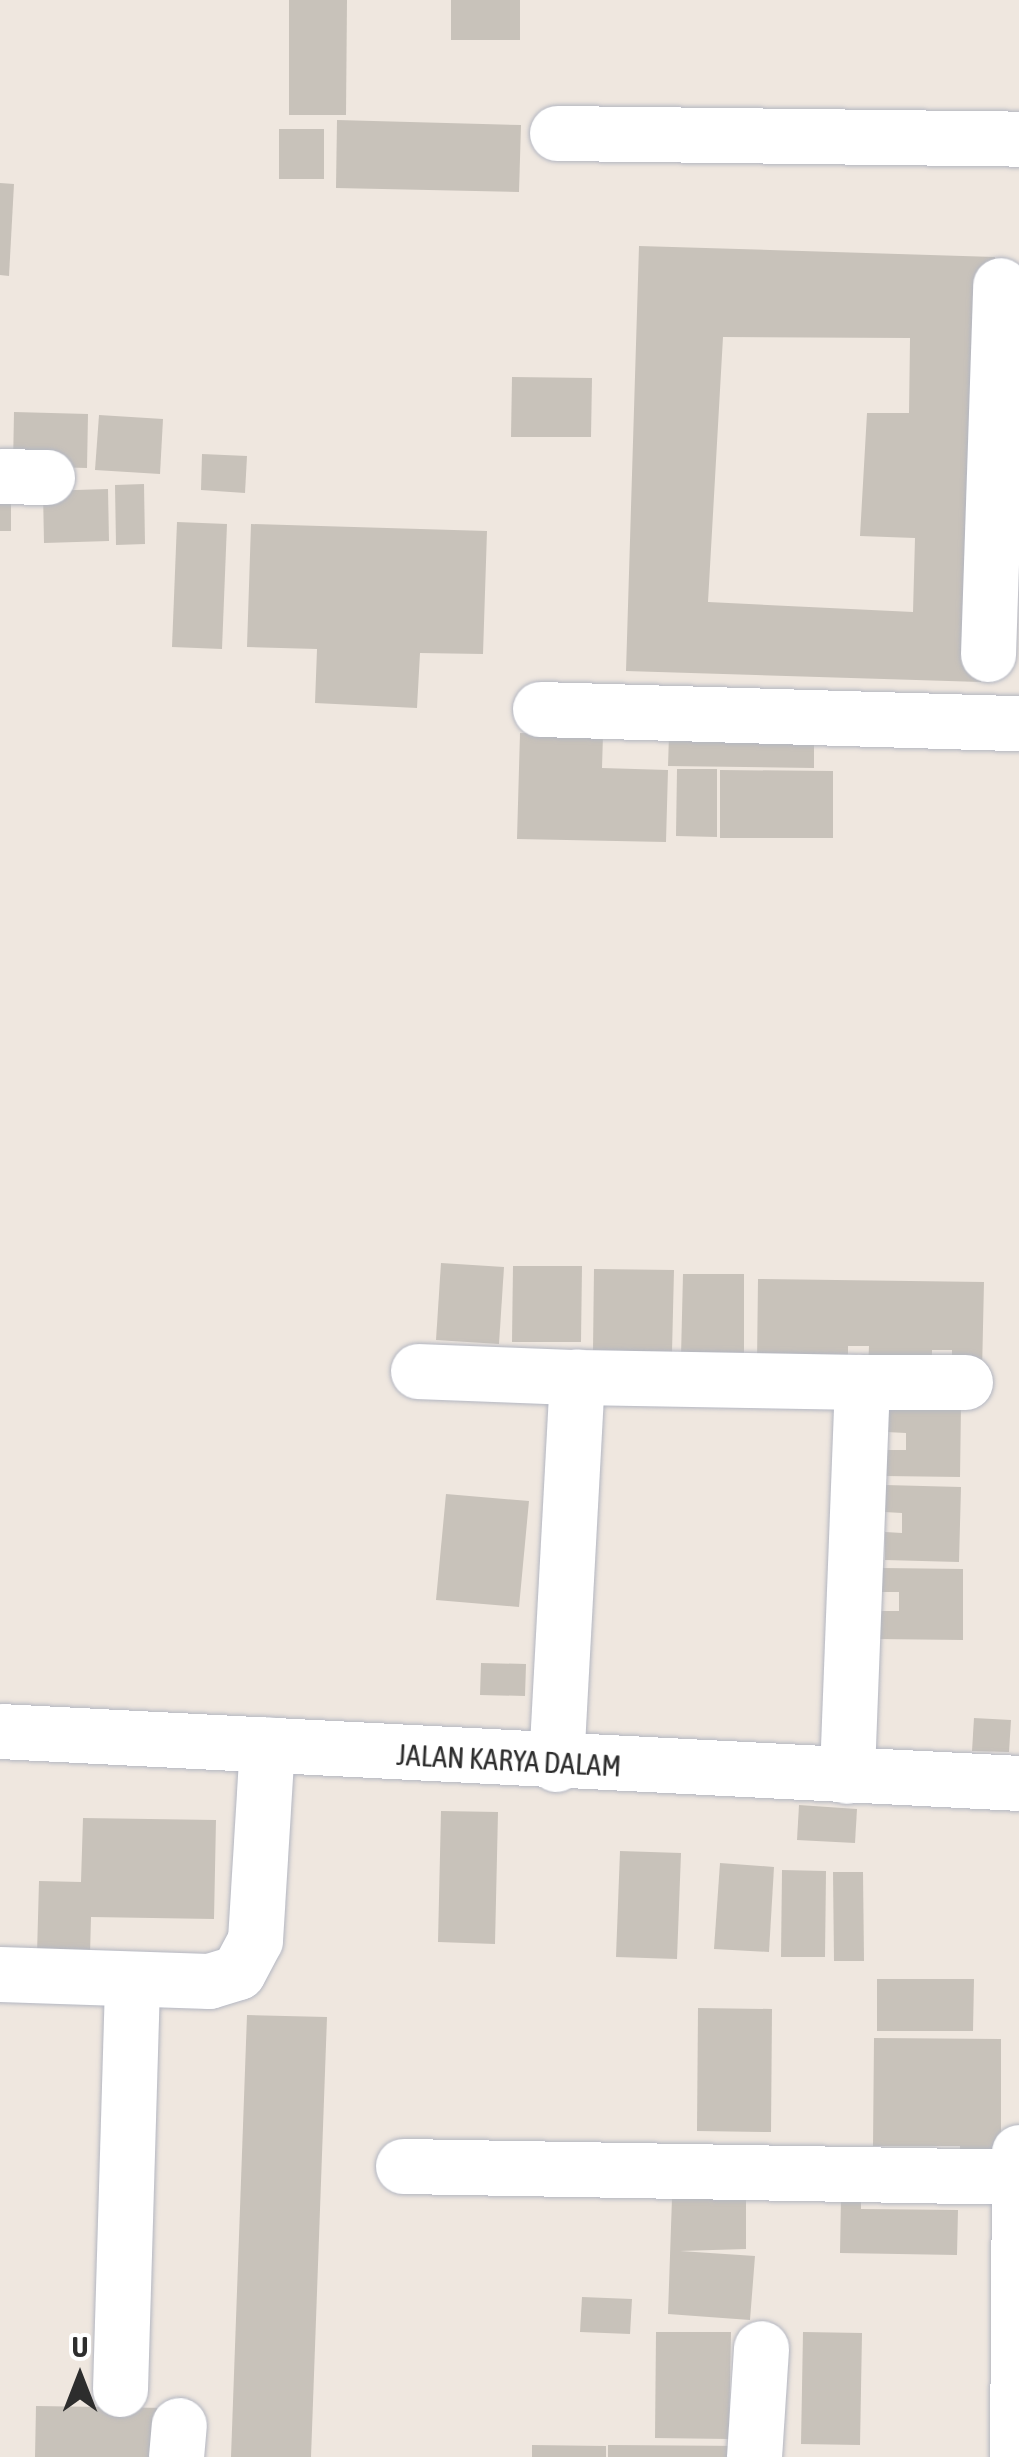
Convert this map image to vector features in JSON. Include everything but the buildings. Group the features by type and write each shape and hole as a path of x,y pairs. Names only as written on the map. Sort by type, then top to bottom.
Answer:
{"street":[{"path":"557,133 1019,139"},
{"path":"988,654 1006,504 1008,426 1000,285"},
{"path":"540,709 1019,723"},
{"path":"418,1372 577,1378 966,1382"},
{"path":"556,1764 577,1378"},
{"path":"847,1776 862,1382"},
{"name":"JALAN KARYA DALAM","path":"0,1731 556,1764 1019,1783"},
{"path":"0,1974 209,1981 247,1964 255,1940 267,1744"},
{"path":"120,2389 132,1980"},
{"path":"402,2166 1018,2164 1017,2457"},
{"path":"754,2457 761,2348"}]}
